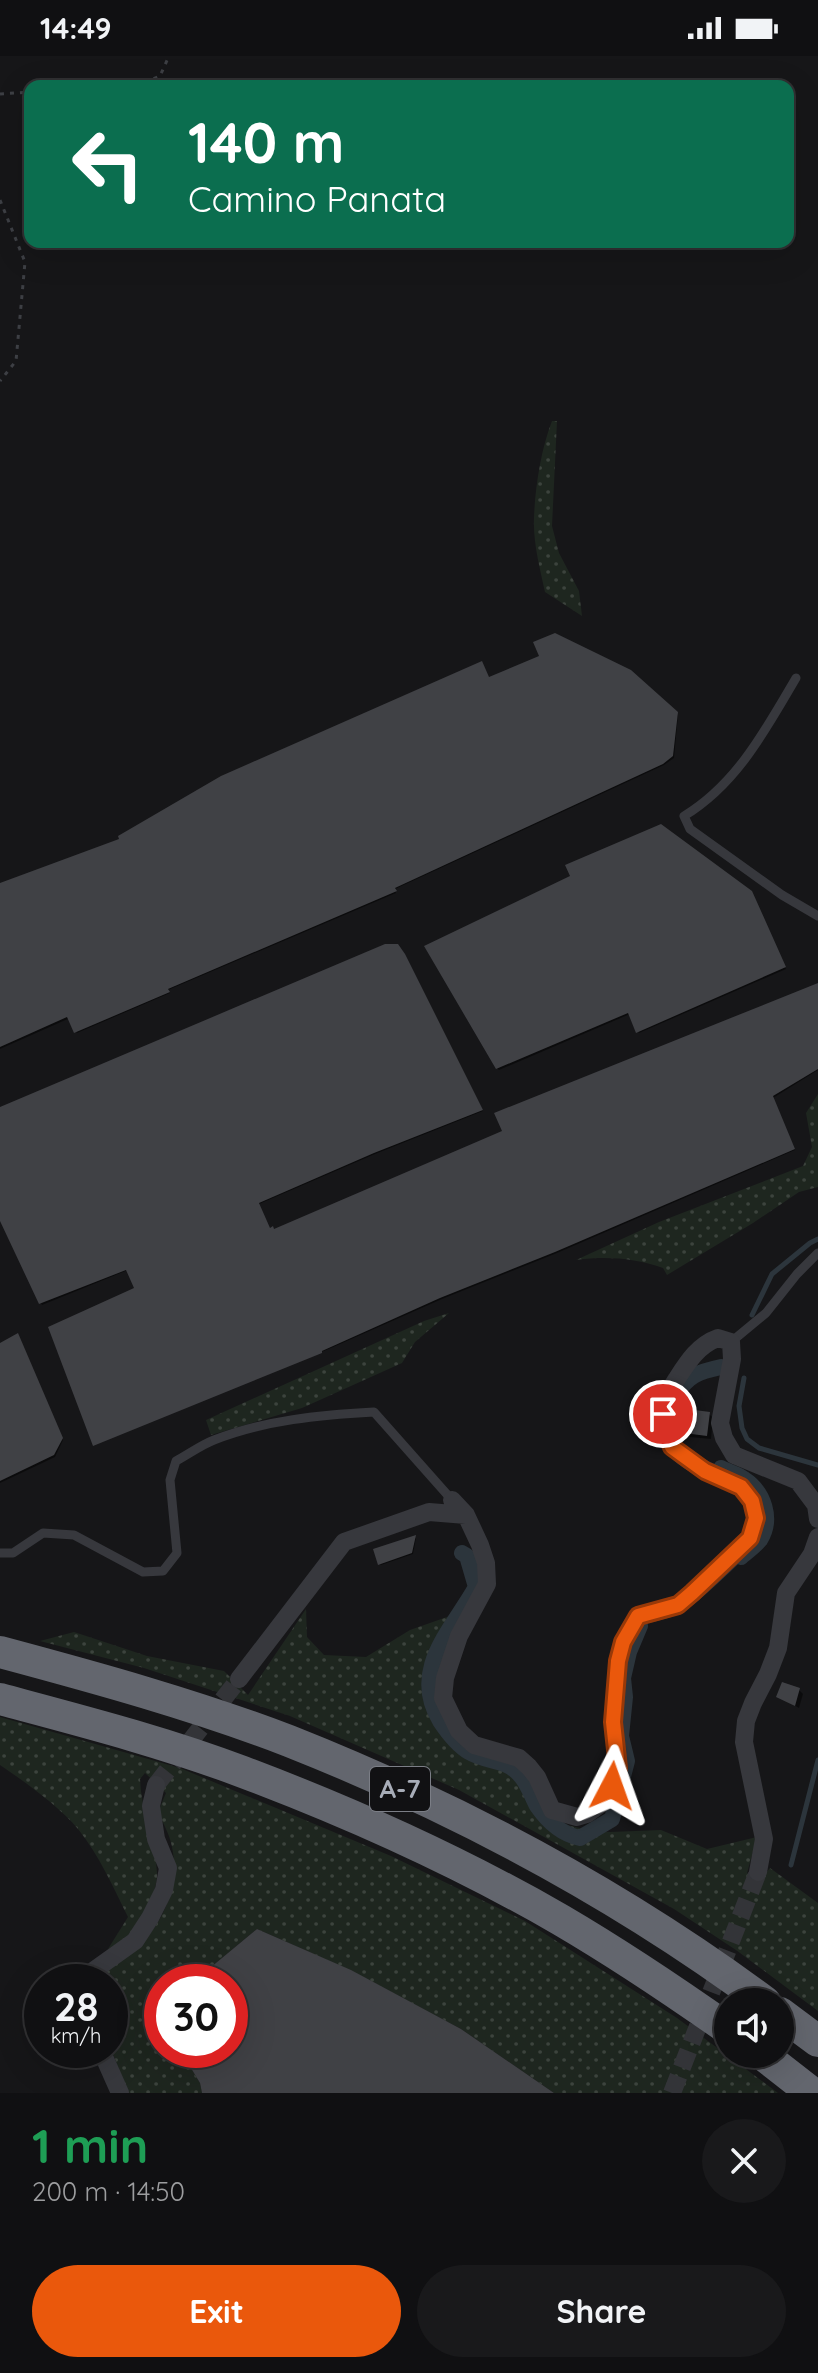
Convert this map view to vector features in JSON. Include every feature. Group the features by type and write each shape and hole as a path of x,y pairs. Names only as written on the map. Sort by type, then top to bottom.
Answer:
{"highway":[{"name":"A-7","path":"0,1652 191,1707 289,1741 432,1803 537,1856 640,1916 745,1988"},
{"name":"A-7","path":"0,1699 144,1738 242,1771 350,1815 456,1864 561,1920 714,2019"},
{"path":"794,2023 818,2041"},
{"path":"780,2068 812,2093"}],"street":[{"path":"452,1500 466,1515 486,1563 487,1584 459,1636 445,1678 443,1698 459,1731 474,1745 519,1758 537,1777 552,1810 577,1817 602,1803 618,1768 614,1742 615,1683 623,1642 638,1616 678,1605 750,1538 756,1518 752,1501 741,1487 705,1471 672,1447 666,1432 663,1414 667,1393 706,1342 718,1338 731,1342 732,1359 720,1423 734,1455 798,1481 816,1505 818,1519"},
{"path":"239,1679 344,1542 429,1512 466,1515"},
{"path":"758,1872 764,1839 744,1742 746,1721 778,1648 786,1593 812,1554 818,1537"},
{"path":"103,1964 135,1941 164,1890 168,1868 156,1839 151,1806 156,1785"},
{"path":"109,2068 120,2093"}],"lane":[{"path":"796,678 748,756 701,806 684,816 690,829 782,895 818,916"},
{"path":"731,1342 766,1313 818,1253"},
{"path":"0,1553 13,1553 43,1533 74,1535 143,1572 163,1571 177,1553 170,1480 176,1461 212,1441 260,1425 345,1414 374,1412 452,1500"}],"path":[{"path":"150,80 160,76 169,56"},
{"path":"0,94 24,92"},
{"path":"0,200 25,262 16,361 0,381"}],"shaded area":[{"path":"552,421 557,421 552,526 559,553 579,591 582,616 545,592 536,546 534,518 537,482"},
{"path":"818,1094 818,1187 799,1192 667,1275 663,1268 631,1260 576,1260 659,1222 803,1166 812,1147 806,1113"},
{"path":"449,1313 415,1342 402,1363 302,1408 211,1435 206,1420 424,1321"},
{"path":"306,1609 307,1637 324,1655 366,1657 410,1630 464,1611 434,1666 432,1680 436,1708 450,1731 514,1764 524,1773 546,1815 564,1824 610,1832 661,1830 707,1849 757,1837 747,1873 761,1879 770,1868 818,1903 818,2011 794,1993 794,1988 787,1988 674,1909 459,1790 290,1716 144,1668 40,1641 74,1632 147,1656 224,1671 248,1695"},
{"path":"0,1717 180,1768 391,1856 525,1921 677,2018 714,2045 714,2068 744,2068 778,2093 554,2093 461,2029 350,1970 257,1929 215,1964 144,1964 144,2068 191,2068 202,2093 128,2093 118,2068 128,2068 128,1964 116,1964 146,1939 155,1927 172,1889 172,1847 158,1812 166,1793 145,1773 140,1779 157,1880 139,1923 127,1937 108,1949 128,1917 99,1860 70,1820 0,1765"}],"building":[{"path":"555,633 631,670 678,712 673,756 663,764 395,888 397,891 168,989 170,992 74,1033 67,1017 0,1047 0,883 119,839 118,836 221,776 482,661 489,677 539,656 533,642"},
{"path":"661,824 752,891 786,967 636,1033 628,1013 496,1069 424,946 570,876 565,865"},
{"path":"385,944 398,944 405,954 483,1110 259,1203 270,1228 273,1226 274,1229 502,1131 494,1113 818,983 818,1069 773,1096 795,1149 440,1298 322,1353 93,1446 48,1327 134,1288 126,1270 39,1304 0,1221 0,1107"},
{"path":"18,1333 63,1438 54,1455 0,1481 0,1343"},
{"path":"687,1409 710,1412 707,1436 684,1433"},
{"path":"416,1535 412,1553 378,1565 373,1549"},
{"path":"782,1682 800,1688 795,1706 776,1697"},
{"path":"257,1929 351,1970 461,2029 554,2093 202,2093 191,2068 248,2068 248,1964 215,1964"}],"waterway":[{"path":"752,1315 772,1274 818,1239"},
{"path":"675,1396 684,1383 694,1376 721,1367"},
{"path":"744,1378 739,1406 747,1439 759,1448 818,1465"},
{"path":"721,1468 751,1484 764,1506 764,1532 760,1540 741,1557"},
{"path":"462,1553 467,1556 476,1587 437,1651 429,1684 432,1702 440,1721 457,1742 475,1755 514,1769 525,1781 546,1817 573,1836 580,1838 612,1819 627,1761 621,1736 625,1697 623,1678 640,1626"},
{"path":"791,1865 818,1760"}],"tunnel":[{"path":"156,1785 239,1679"},
{"path":"672,2093 758,1872"}],"route":[{"path":"612,1786 618,1768 613,1722 615,1683 623,1642 638,1616 678,1605 710,1578 750,1538 756,1518 752,1501 741,1487 705,1471 672,1447 663,1414"}]}
